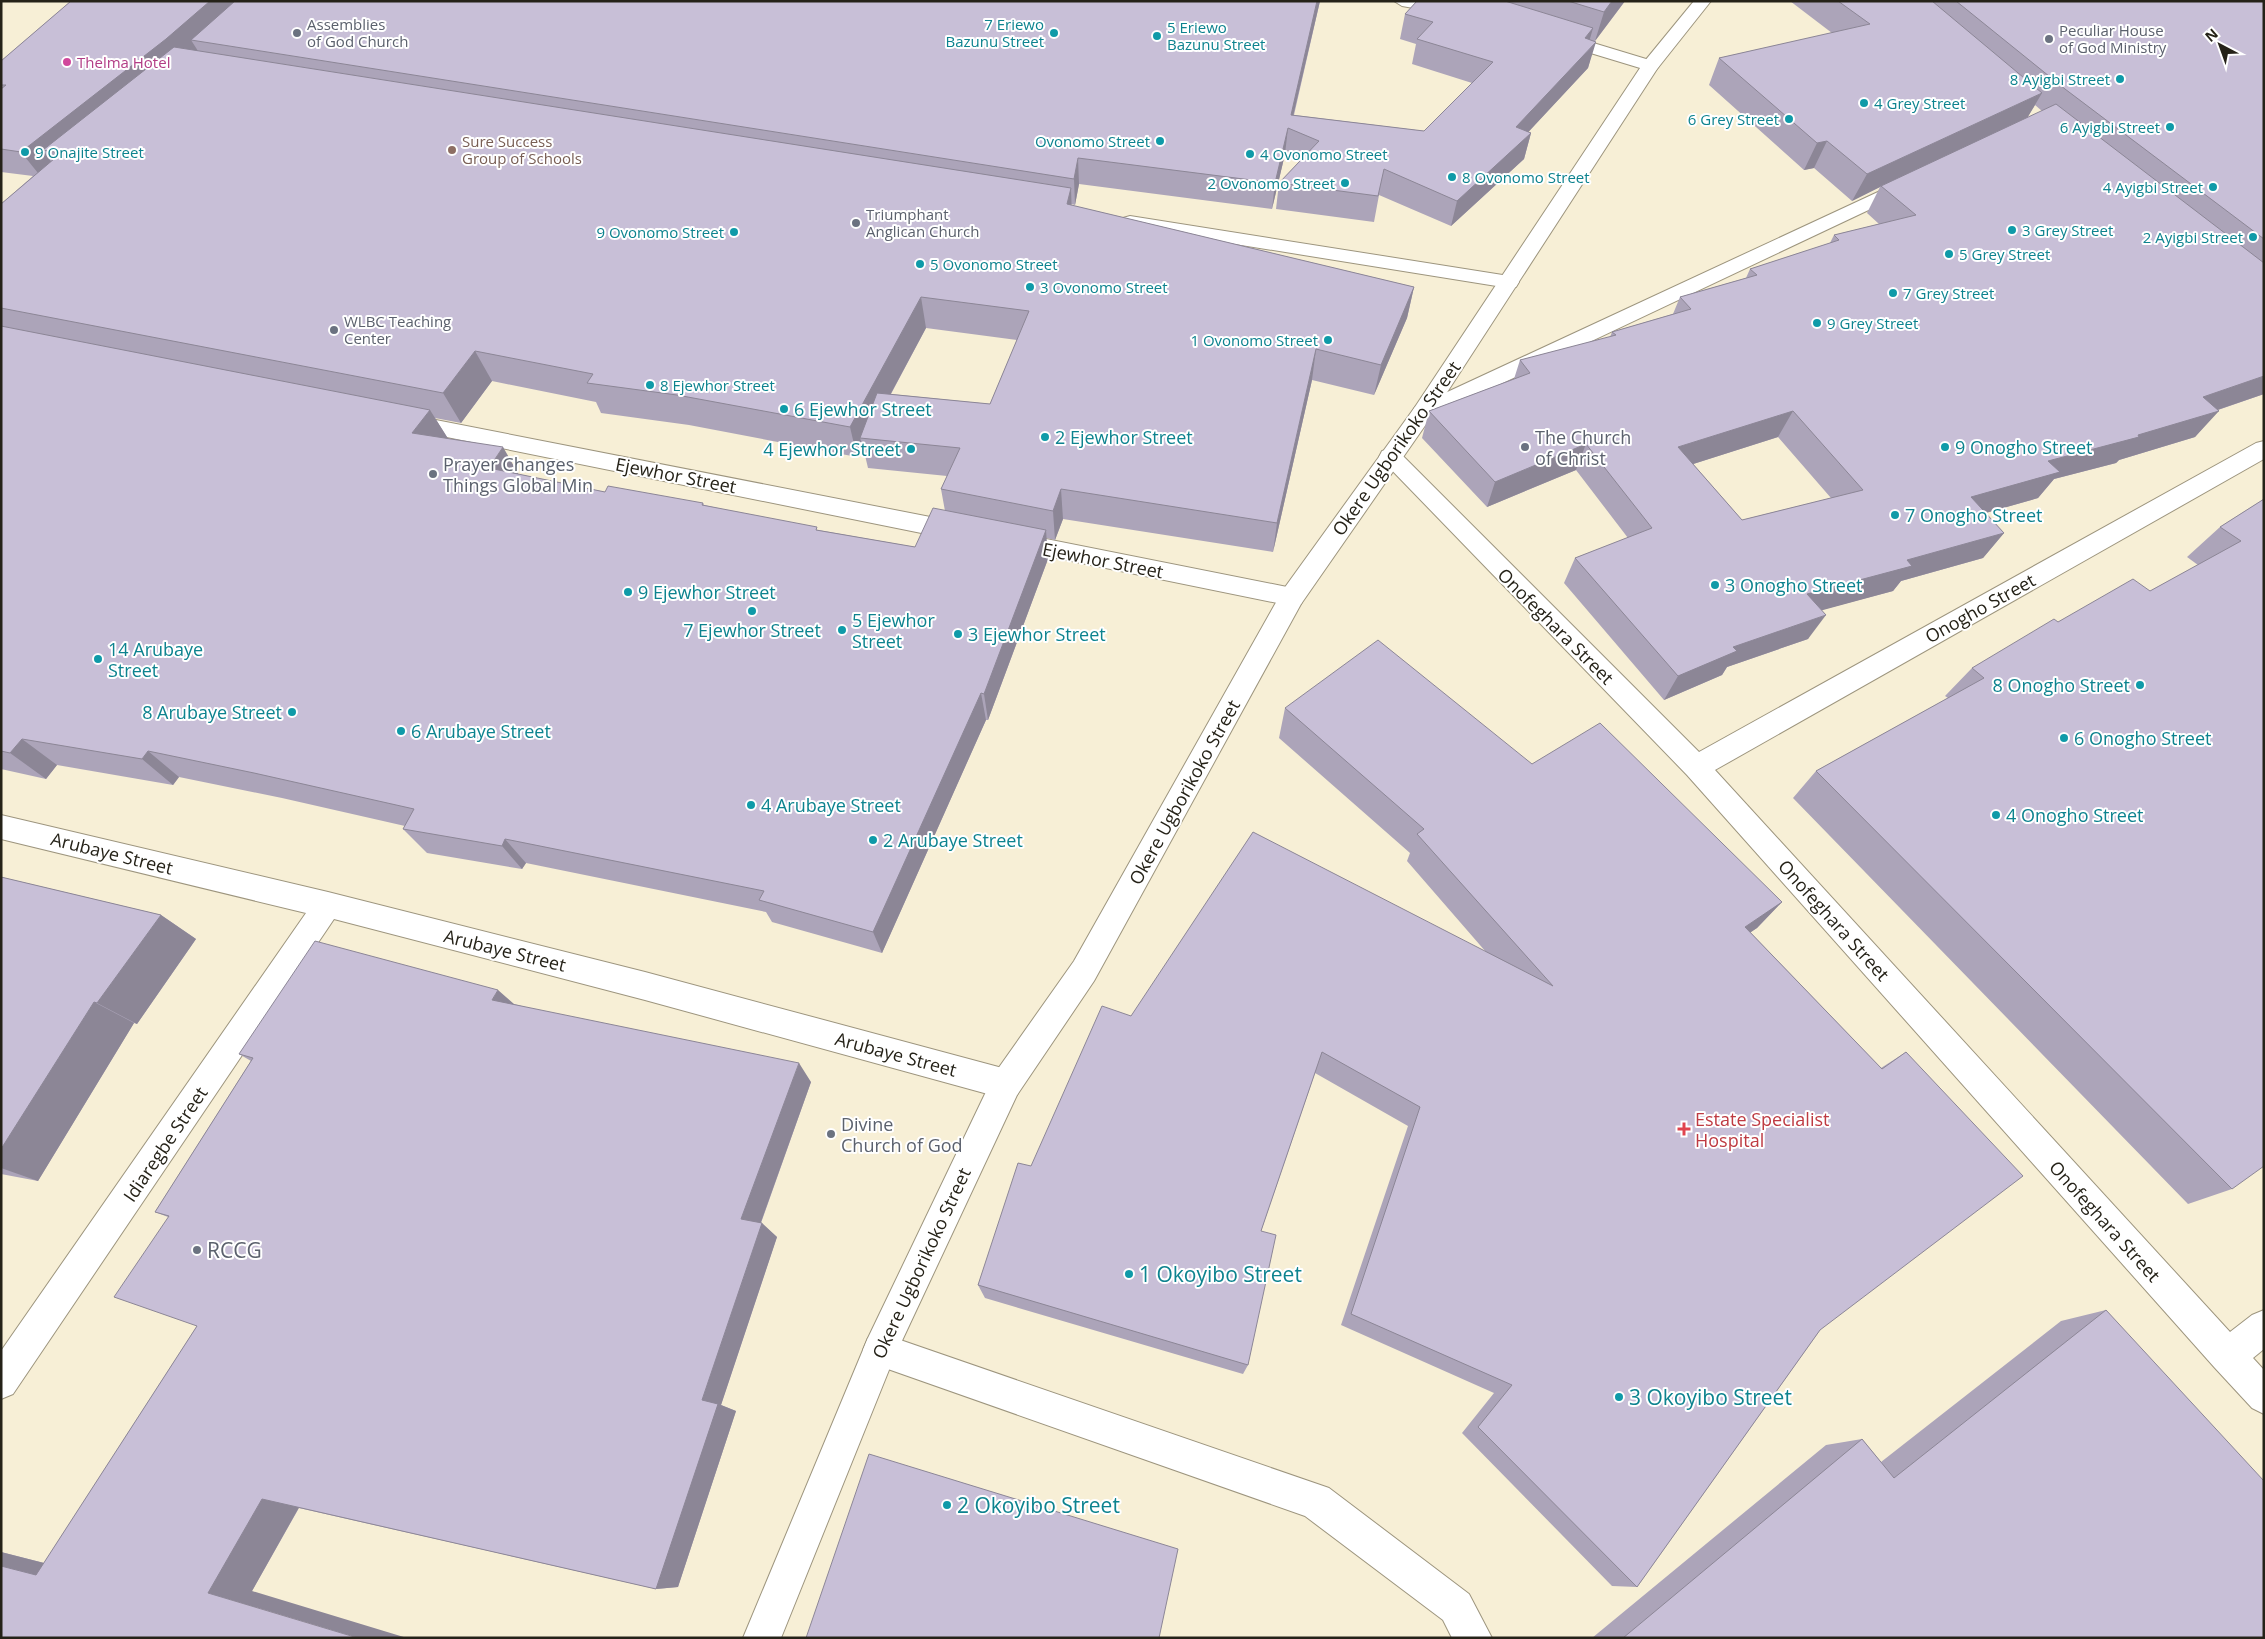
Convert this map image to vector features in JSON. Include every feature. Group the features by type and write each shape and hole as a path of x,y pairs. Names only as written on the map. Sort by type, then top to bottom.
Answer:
{"street":[{"path":"1402,1 1468,12"},
{"name":"Okere Ugborikoko Street","path":"762,1638 880,1350 1006,1084 1084,971 1292,597 1423,412 1650,66 1704,1"},
{"path":"1541,32 1650,66"},
{"path":"1423,412 1925,176"},
{"path":"1114,220 1509,282"},
{"name":"Ejewhor Street","path":"383,417 1292,597"},
{"name":"Onogho Street","path":"1696,767 2264,449"},
{"name":"Onofeghara Street","path":"1390,457 1696,767 2264,1396"},
{"name":"Arubaye Street","path":"1,827 328,905 645,986 1006,1084"},
{"name":"Idiaregbe Street","path":"1,1382 328,905"},
{"path":"2227,1356 2264,1327"},
{"path":"880,1350 1316,1501 1456,1607 1473,1638"}],"building":[{"path":"71,1 210,1 166,39 21,152 1,149 1,89 6,85 1,85 1,61"},
{"path":"235,1 1317,1 1291,115 1424,131 1493,62 1417,39 1433,22 1405,14 1417,1 1505,1 1593,28 1585,38 1596,42 1516,127 1531,133 1457,201 1384,169 1378,196 1279,183 1319,141 1288,128 1275,183 1078,158 1074,179 191,40"},
{"path":"1568,1 1612,1 1604,12"},
{"path":"1838,1 1932,1 2042,93 1867,174 1827,141 1817,143 1719,58 1870,24"},
{"path":"1956,1 2264,1 2264,239 2065,89"},
{"path":"174,47 1071,188 1067,204 1414,287 1381,365 1316,349 1277,523 1061,489 1053,511 941,489 960,448 860,438 877,393 990,404 1029,311 921,297 850,427 677,395 587,383 593,374 475,351 443,393 1,308 1,204 61,153 43,150"},
{"path":"2056,104 2264,263 2264,376 2203,397 2219,411 2138,435 2139,437 2048,461 2060,472 1971,497 2004,533 1907,560 1912,566 1807,594 1826,615 1733,647 1737,651 1678,676 1575,558 1652,528 1586,444 1495,482 1429,411 1530,373 1520,360 1616,335 1612,332 1691,309 1680,297 1757,275 1750,269 1839,240 1834,235 1916,215 1881,186","holes":["1793,411 1863,490 1742,520 1678,447"]},
{"path":"1,326 430,410 412,433 503,447 489,468 605,492 608,486 703,503 702,505 817,527 816,530 915,547 933,508 1046,530 984,694 981,693 873,932 759,900 764,891 505,839 502,846 403,829 414,809 254,773 148,751 142,759 22,739 10,753 1,751"},
{"path":"2264,499 2264,1166 2232,1189 1816,771 1984,678 1972,668 2054,619 2058,622 2133,579 2150,591 2241,541 2220,527"},
{"path":"1378,640 1532,764 1600,723 1782,902 1745,927 1882,1069 1906,1052 2023,1176 1820,1330 1637,1587 1478,1427 1512,1385 1351,1314 1420,1107 1322,1052 1261,1231 1276,1235 1248,1365 978,1285 1018,1163 1031,1166 1102,1006 1131,1016 1253,832 1553,986 1417,834 1424,829 1285,708"},
{"path":"1,877 161,915 97,1003 94,1002 1,1149"},
{"path":"315,941 498,990 492,1000 799,1063 741,1219 762,1223 702,1400 718,1404 656,1589 262,1499 208,1593 358,1638 1,1638 1,1566 36,1575 197,1326 114,1297 169,1216 155,1212 253,1058 239,1054"},
{"path":"2106,1310 2264,1481 2264,1638 1623,1638 1862,1439 1894,1478"},
{"name":"2 Okoyibo Street","path":"869,1454 1178,1549 1159,1638 806,1638"}],"place":[{"name":"Assemblies of God Church","path":"297,33"},
{"name":"7 Eriewo Bazunu Street","path":"1054,33"},
{"name":"5 Eriewo Bazunu Street","path":"1157,36"},
{"name":"Peculiar House of God Ministry","path":"2049,39"},
{"name":"Thelma Hotel","path":"67,62"},
{"name":"8 Ayigbi Street","path":"2120,79"},
{"name":"4 Grey Street","path":"1864,103"},
{"name":"6 Grey Street","path":"1789,119"},
{"name":"6 Ayigbi Street","path":"2170,127"},
{"name":"Ovonomo Street","path":"1160,141"},
{"name":"Sure Success Group of Schools","path":"452,150"},
{"name":"9 Onajite Street","path":"25,152"},
{"name":"4 Ovonomo Street","path":"1250,154"},
{"name":"8 Ovonomo Street","path":"1452,177"},
{"name":"2 Ovonomo Street","path":"1345,183"},
{"name":"4 Ayigbi Street","path":"2213,187"},
{"name":"Triumphant Anglican Church","path":"856,223"},
{"name":"3 Grey Street","path":"2012,230"},
{"name":"9 Ovonomo Street","path":"734,232"},
{"name":"2 Ayigbi Street","path":"2253,237"},
{"name":"5 Grey Street","path":"1949,254"},
{"name":"5 Ovonomo Street","path":"920,264"},
{"name":"3 Ovonomo Street","path":"1030,287"},
{"name":"7 Grey Street","path":"1893,293"},
{"name":"9 Grey Street","path":"1817,323"},
{"name":"WLBC Teaching Center","path":"334,330"},
{"name":"1 Ovonomo Street","path":"1328,340"},
{"name":"8 Ejewhor Street","path":"650,385"},
{"name":"6 Ejewhor Street","path":"784,409"},
{"name":"2 Ejewhor Street","path":"1045,437"},
{"name":"The Church of Christ","path":"1525,447"},
{"name":"9 Onogho Street","path":"1945,447"},
{"name":"4 Ejewhor Street","path":"911,449"},
{"name":"Prayer Changes Things Global Min","path":"433,474"},
{"name":"7 Onogho Street","path":"1895,515"},
{"name":"3 Onogho Street","path":"1715,585"},
{"name":"9 Ejewhor Street","path":"628,592"},
{"name":"7 Ejewhor Street","path":"752,611"},
{"name":"5 Ejewhor Street","path":"842,630"},
{"name":"3 Ejewhor Street","path":"958,634"},
{"name":"14 Arubaye Street","path":"98,659"},
{"name":"8 Onogho Street","path":"2140,685"},
{"name":"8 Arubaye Street","path":"292,712"},
{"name":"6 Arubaye Street","path":"401,731"},
{"name":"6 Onogho Street","path":"2064,738"},
{"name":"4 Arubaye Street","path":"751,805"},
{"name":"4 Onogho Street","path":"1996,815"},
{"name":"2 Arubaye Street","path":"873,840"},
{"name":"Estate Specialist Hospital","path":"1684,1129"},
{"name":"Divine Church of God","path":"831,1134"},
{"name":"RCCG","path":"197,1250"},
{"name":"1 Okoyibo Street","path":"1129,1274"},
{"name":"3 Okoyibo Street","path":"1619,1397"},
{"name":"2 Okoyibo Street","path":"947,1505"}]}
